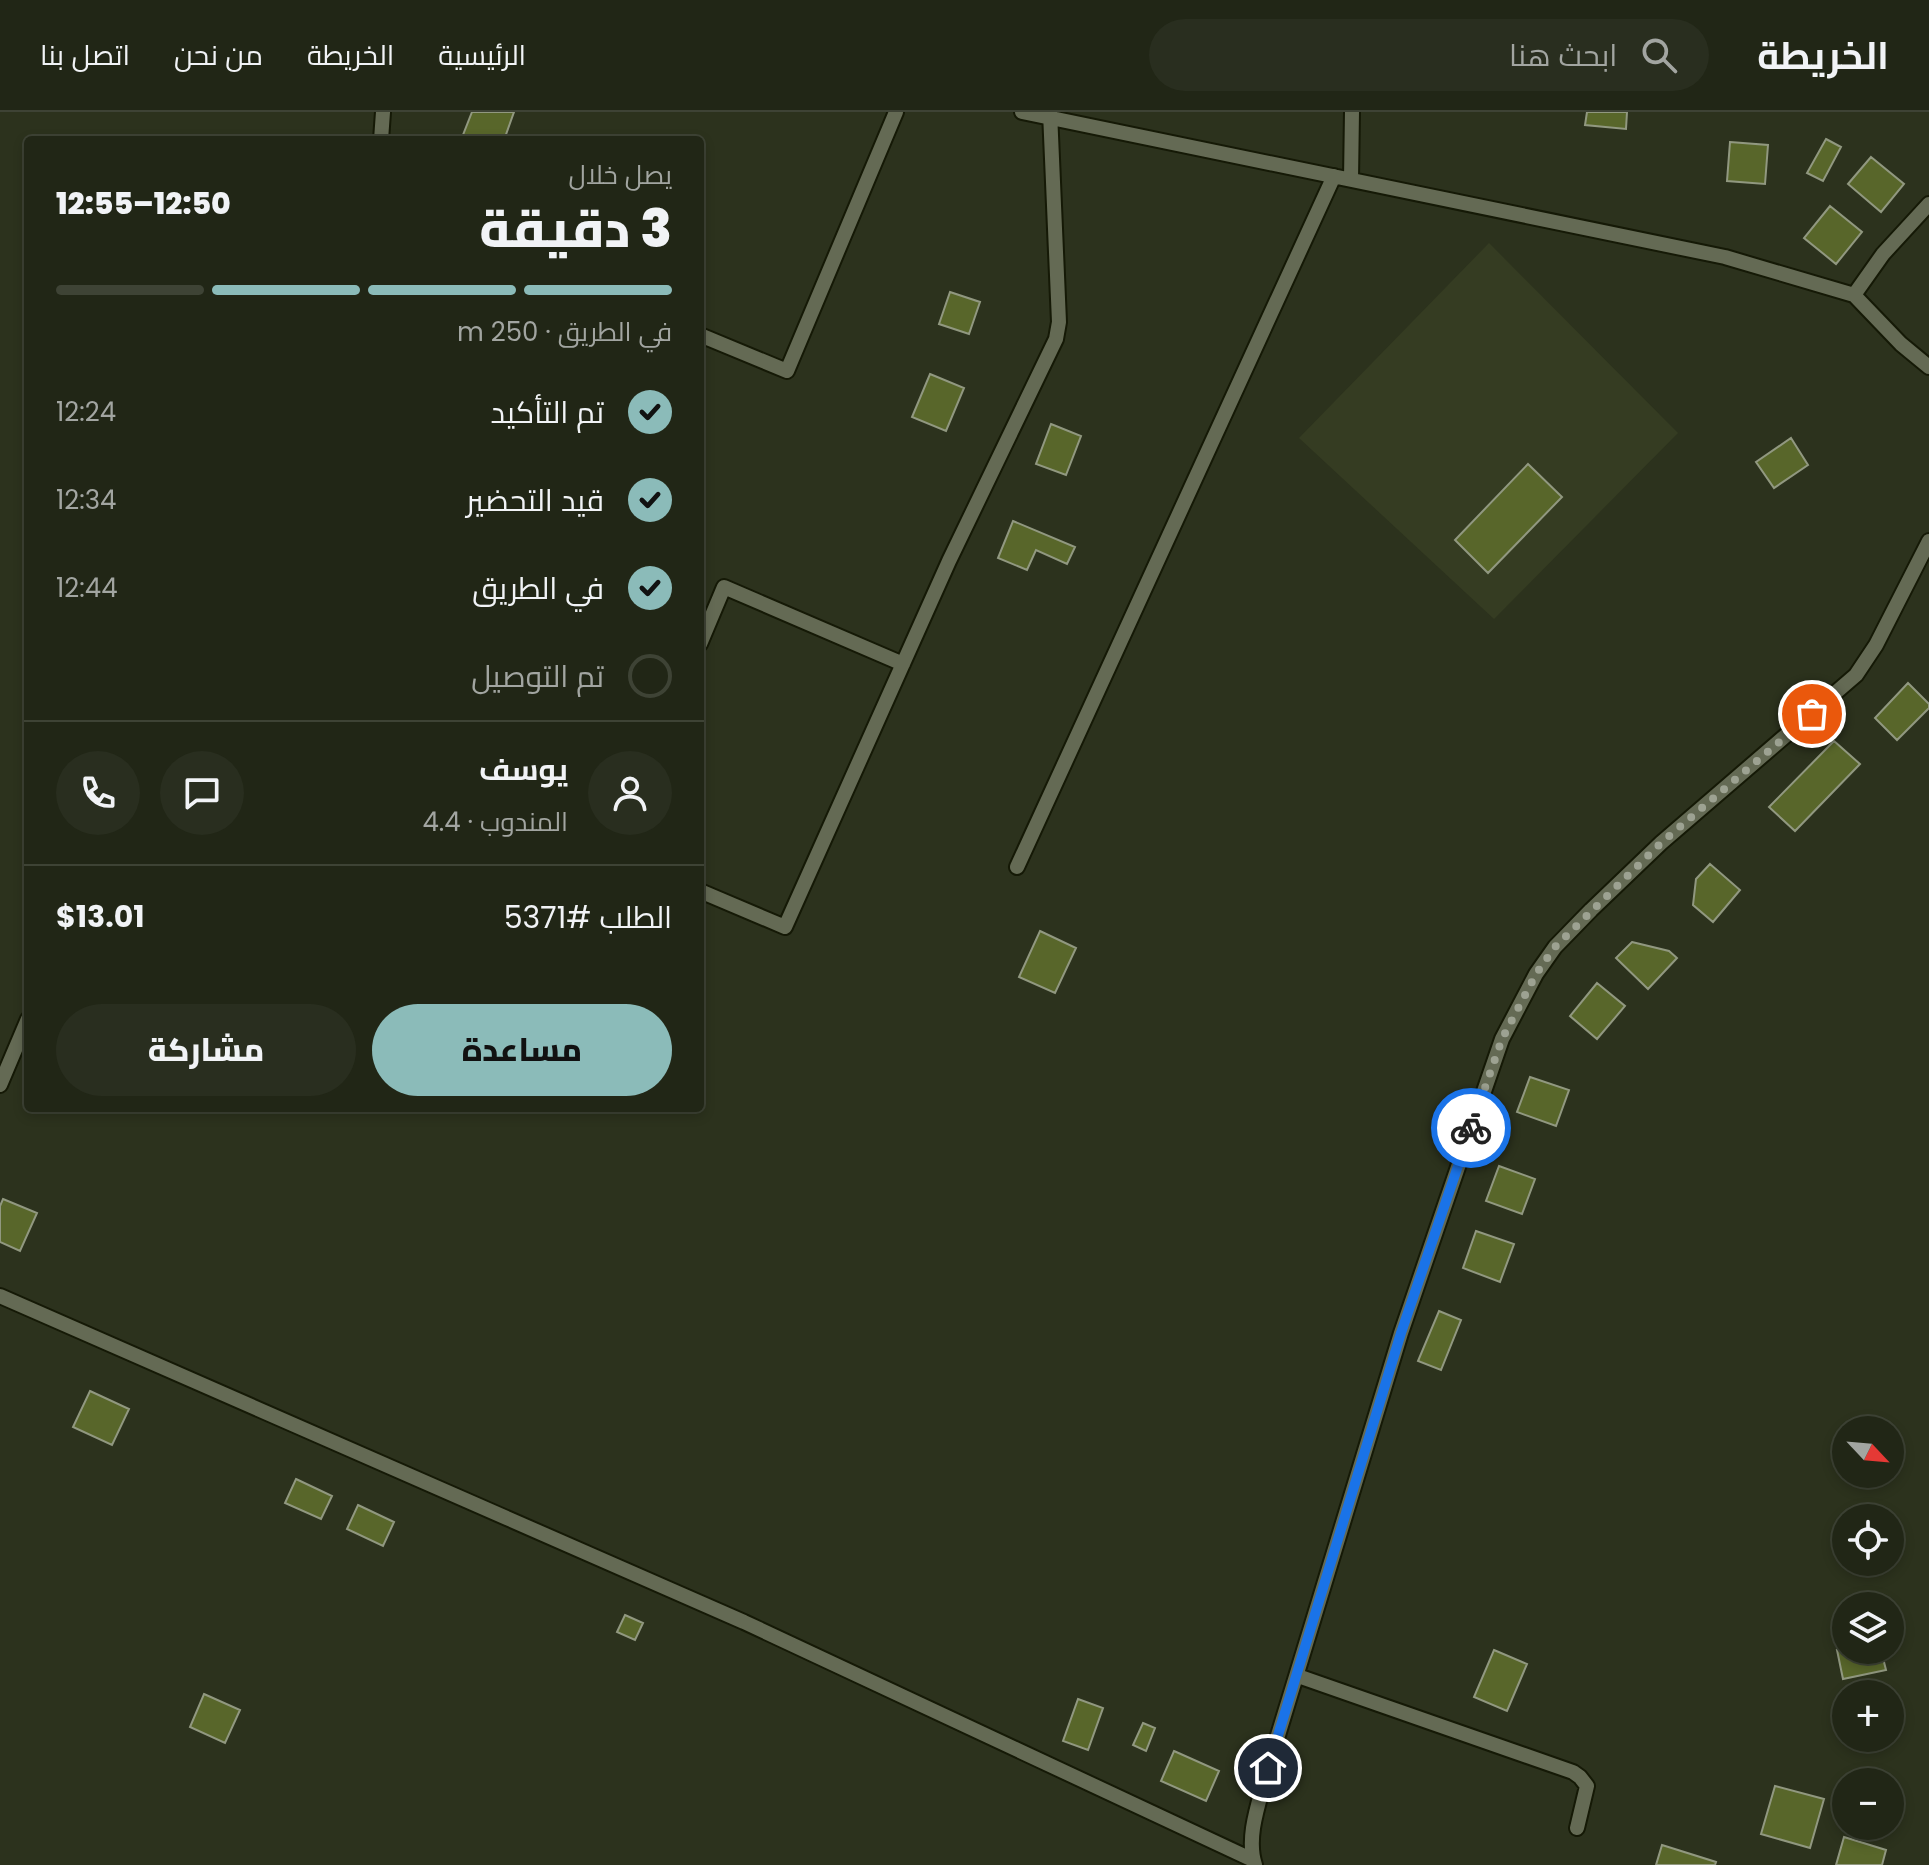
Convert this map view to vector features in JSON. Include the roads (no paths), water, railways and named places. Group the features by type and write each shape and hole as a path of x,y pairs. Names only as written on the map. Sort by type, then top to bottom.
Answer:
{"street":[{"path":"381,136 383,112"},
{"path":"704,337 787,371 896,112"},
{"path":"1022,112 1050,114 1725,257 1854,295 1901,344 1929,367"},
{"path":"1351,179 1352,112"},
{"path":"704,893 785,927 956,547 1056,339 1059,322 1050,114"},
{"path":"1017,867 1334,176"},
{"path":"1854,295 1883,254 1929,204"},
{"path":"0,1296 744,1622 1254,1862 1253,1830 1268,1768 1406,1318 1502,1039 1536,974 1555,947 1661,843 1856,675 1876,645 1929,541"},
{"path":"704,634 724,587 903,664"},
{"path":"1,1078 24,1028"},
{"path":"1298,1676 1573,1772 1587,1786 1577,1828"}]}
